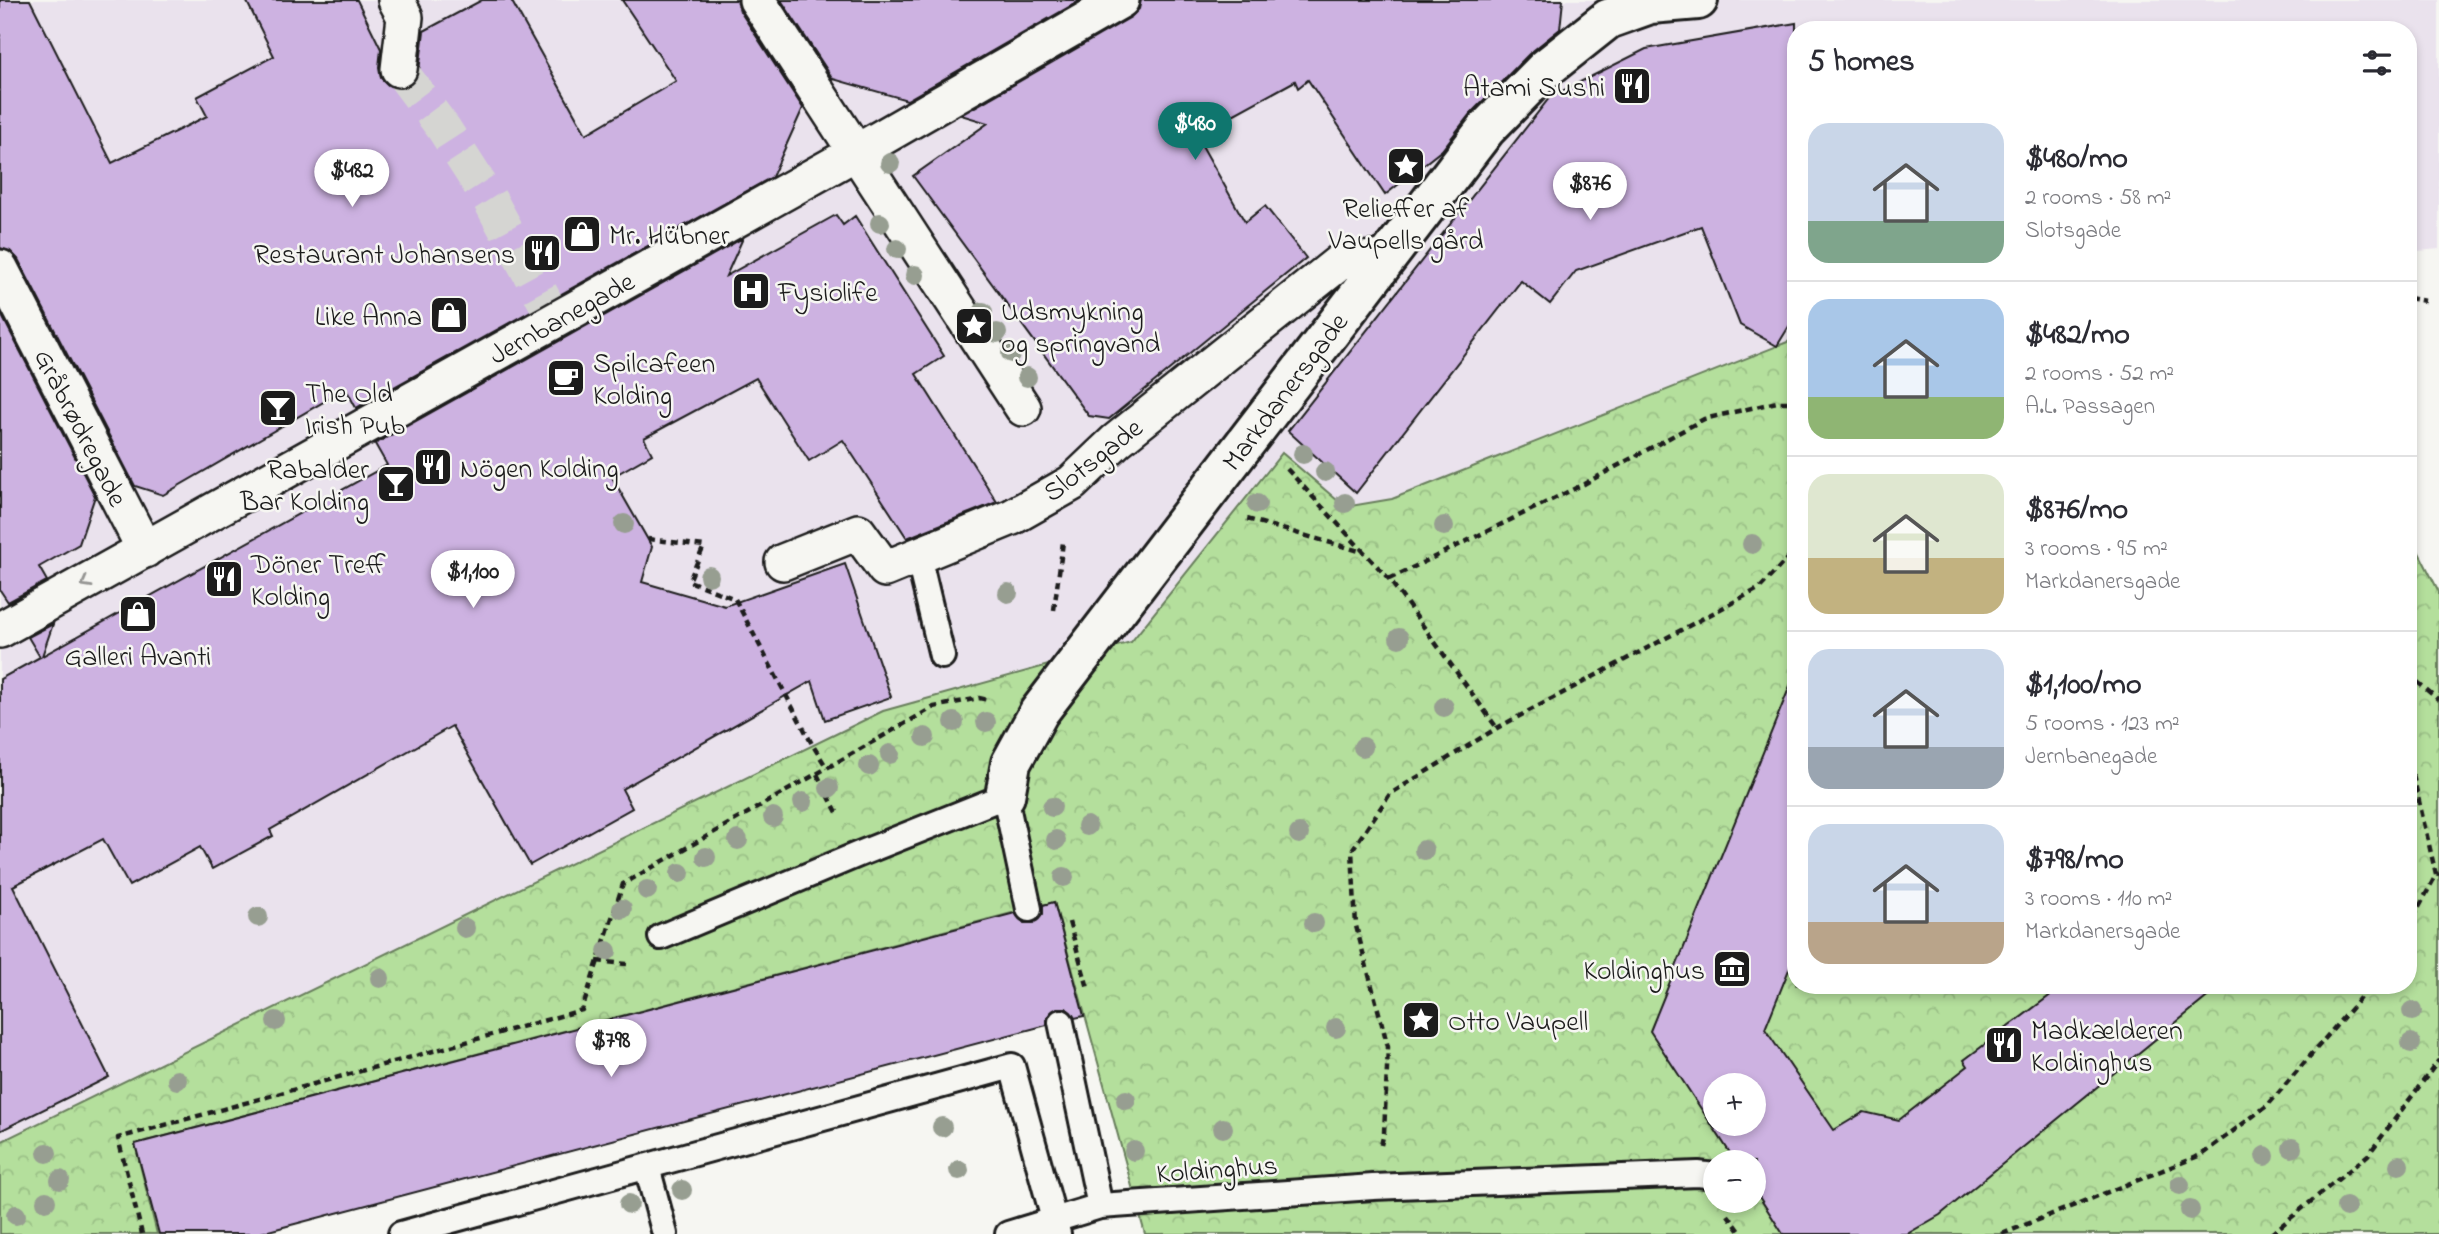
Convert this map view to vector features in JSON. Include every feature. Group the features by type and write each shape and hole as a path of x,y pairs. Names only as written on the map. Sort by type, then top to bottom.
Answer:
{"street":[{"path":"396,0 405,16 399,69"},
{"path":"757,0 1023,408"},
{"name":"Jernbanegade","path":"0,630 855,153 1121,0"},
{"name":"Markdanersgade","path":"1005,796 1011,763 1039,712 1486,129 1603,9 1698,0"},
{"name":"Slotsgade","path":"783,562 858,532 885,569 1012,517 1072,482 1116,441 1340,262 1386,258"},
{"name":"Gråbrødregade","path":"0,268 145,550"}],"lane":[{"path":"918,556 942,656"},
{"path":"661,937 859,853 1005,796 1029,909"},
{"path":"1061,1022 1100,1206"},
{"path":"401,1234 1012,1066 1056,1227"},
{"path":"647,1167 666,1234"},
{"name":"Koldinghus","path":"1008,1234 1056,1227 1100,1206 1373,1187 1703,1175"}],"path":[{"path":"2417,300 2425,301"},
{"path":"1390,579 1584,484 1704,419 1787,402"},
{"path":"1253,432 1390,579 1497,728"},
{"path":"1053,618 1072,482"},
{"path":"1197,505 1363,552"},
{"path":"648,538 704,546 689,581 735,599 827,768"},
{"path":"1373,1187 1384,1133 1388,1048 1356,926 1352,850 1390,794 1497,728 1760,589 1787,560"},
{"path":"2417,682 2439,700"},
{"path":"142,1234 118,1138 582,1010 623,884 934,707 979,698 1039,712"},
{"path":"2417,792 2437,874 2417,911"},
{"path":"1021,871 1063,900 1090,996"},
{"path":"2002,1234 2201,1154 2268,1105 2363,994"},
{"path":"2271,1234 2368,1156 2439,1060"}],"shaded area":[{"path":"0,0 2439,0 2439,249 2417,251 2417,21 1787,21 1787,342 1392,499 1345,507 1282,454 1131,642 883,711 0,1142"}],"green space":[{"path":"1787,342 1787,994 2417,994 2417,549 2439,592 2439,1234 1145,1234 1054,902 135,1144 157,1234 0,1234 0,1142 883,711 1131,642 1282,453 1345,507 1392,499"}],"building":[{"path":"0,0 30,0 112,163 207,116 197,97 274,56 246,0 357,0 381,49 381,78 397,89 408,87 415,80 419,71 424,31 482,0 511,0 586,134 676,81 622,0 737,0 740,11 803,108 772,177 356,408 346,389 163,495 135,486 18,259 10,251 0,248"},
{"path":"781,0 1081,0 907,100 833,79"},
{"path":"1141,0 1563,0 1560,29 1529,54 1470,114 1442,150 1385,195 1308,80 1298,88 1295,81 1196,135 1245,222 1265,206 1306,258 1109,419 1089,416 913,176 988,123 961,115 1131,17 1139,9"},
{"path":"1787,25 1787,330 1777,346 1740,325 1701,226 1576,271 1550,304 1521,281 1356,493 1288,431 1550,97 1646,49"},
{"path":"836,215 843,225 855,216 944,356 916,374 997,502 907,538 843,440 809,461 756,378 644,438 652,454 612,477 652,547 642,582 725,606 845,564 891,697 825,720 812,681 622,789 632,808 530,865 452,726 270,830 273,836 212,869 200,847 129,886 103,839 13,886 109,1077 0,1131 0,679 40,657 28,637 53,624 42,656 387,465 375,444 743,238 726,276"},
{"path":"0,312 95,496 79,544 39,567 47,581 8,602 0,590"},
{"name":"Koldinghus","path":"1787,693 1787,974 1765,1029 1834,1130 1864,1112 1899,1120 1968,1066 1964,1060 2052,994 2211,994 1940,1215 1907,1234 1783,1234 1766,1208 1766,1150 1728,1150 1719,1136 1766,1136 1766,1073 1703,1073 1703,1112 1650,1031"},
{"path":"1054,902 1084,1016 1075,1018 1066,1008 1057,1008 1047,1017 1047,1025 257,1234 159,1234 135,1144 1015,913 1024,923 1033,923 1043,914 1043,905"}],"tunnel":[{"path":"399,69 444,129 491,202 555,320"}],"place":[{"name":"Atami Sushi","path":"1632,86"},
{"name":"Relieffer af Vaupells gård","path":"1406,166"},
{"name":"Mr. Hübner","path":"582,234"},
{"name":"Restaurant Johansens","path":"542,253"},
{"name":"Fysiolife","path":"751,291"},
{"name":"Like Anna","path":"449,315"},
{"name":"Udsmykning og springvand","path":"974,326"},
{"name":"Spilcafeen Kolding","path":"566,378"},
{"name":"The Old Irish Pub","path":"278,408"},
{"name":"Nögen Kolding","path":"433,467"},
{"name":"Rabalder Bar Kolding","path":"396,484"},
{"name":"Döner Treff Kolding","path":"224,579"},
{"name":"Galleri Avanti","path":"138,614"},
{"name":"Koldinghus","path":"1732,969"},
{"name":"Otto Vaupell","path":"1421,1020"},
{"name":"Madkælderen Koldinghus","path":"2004,1045"}]}
